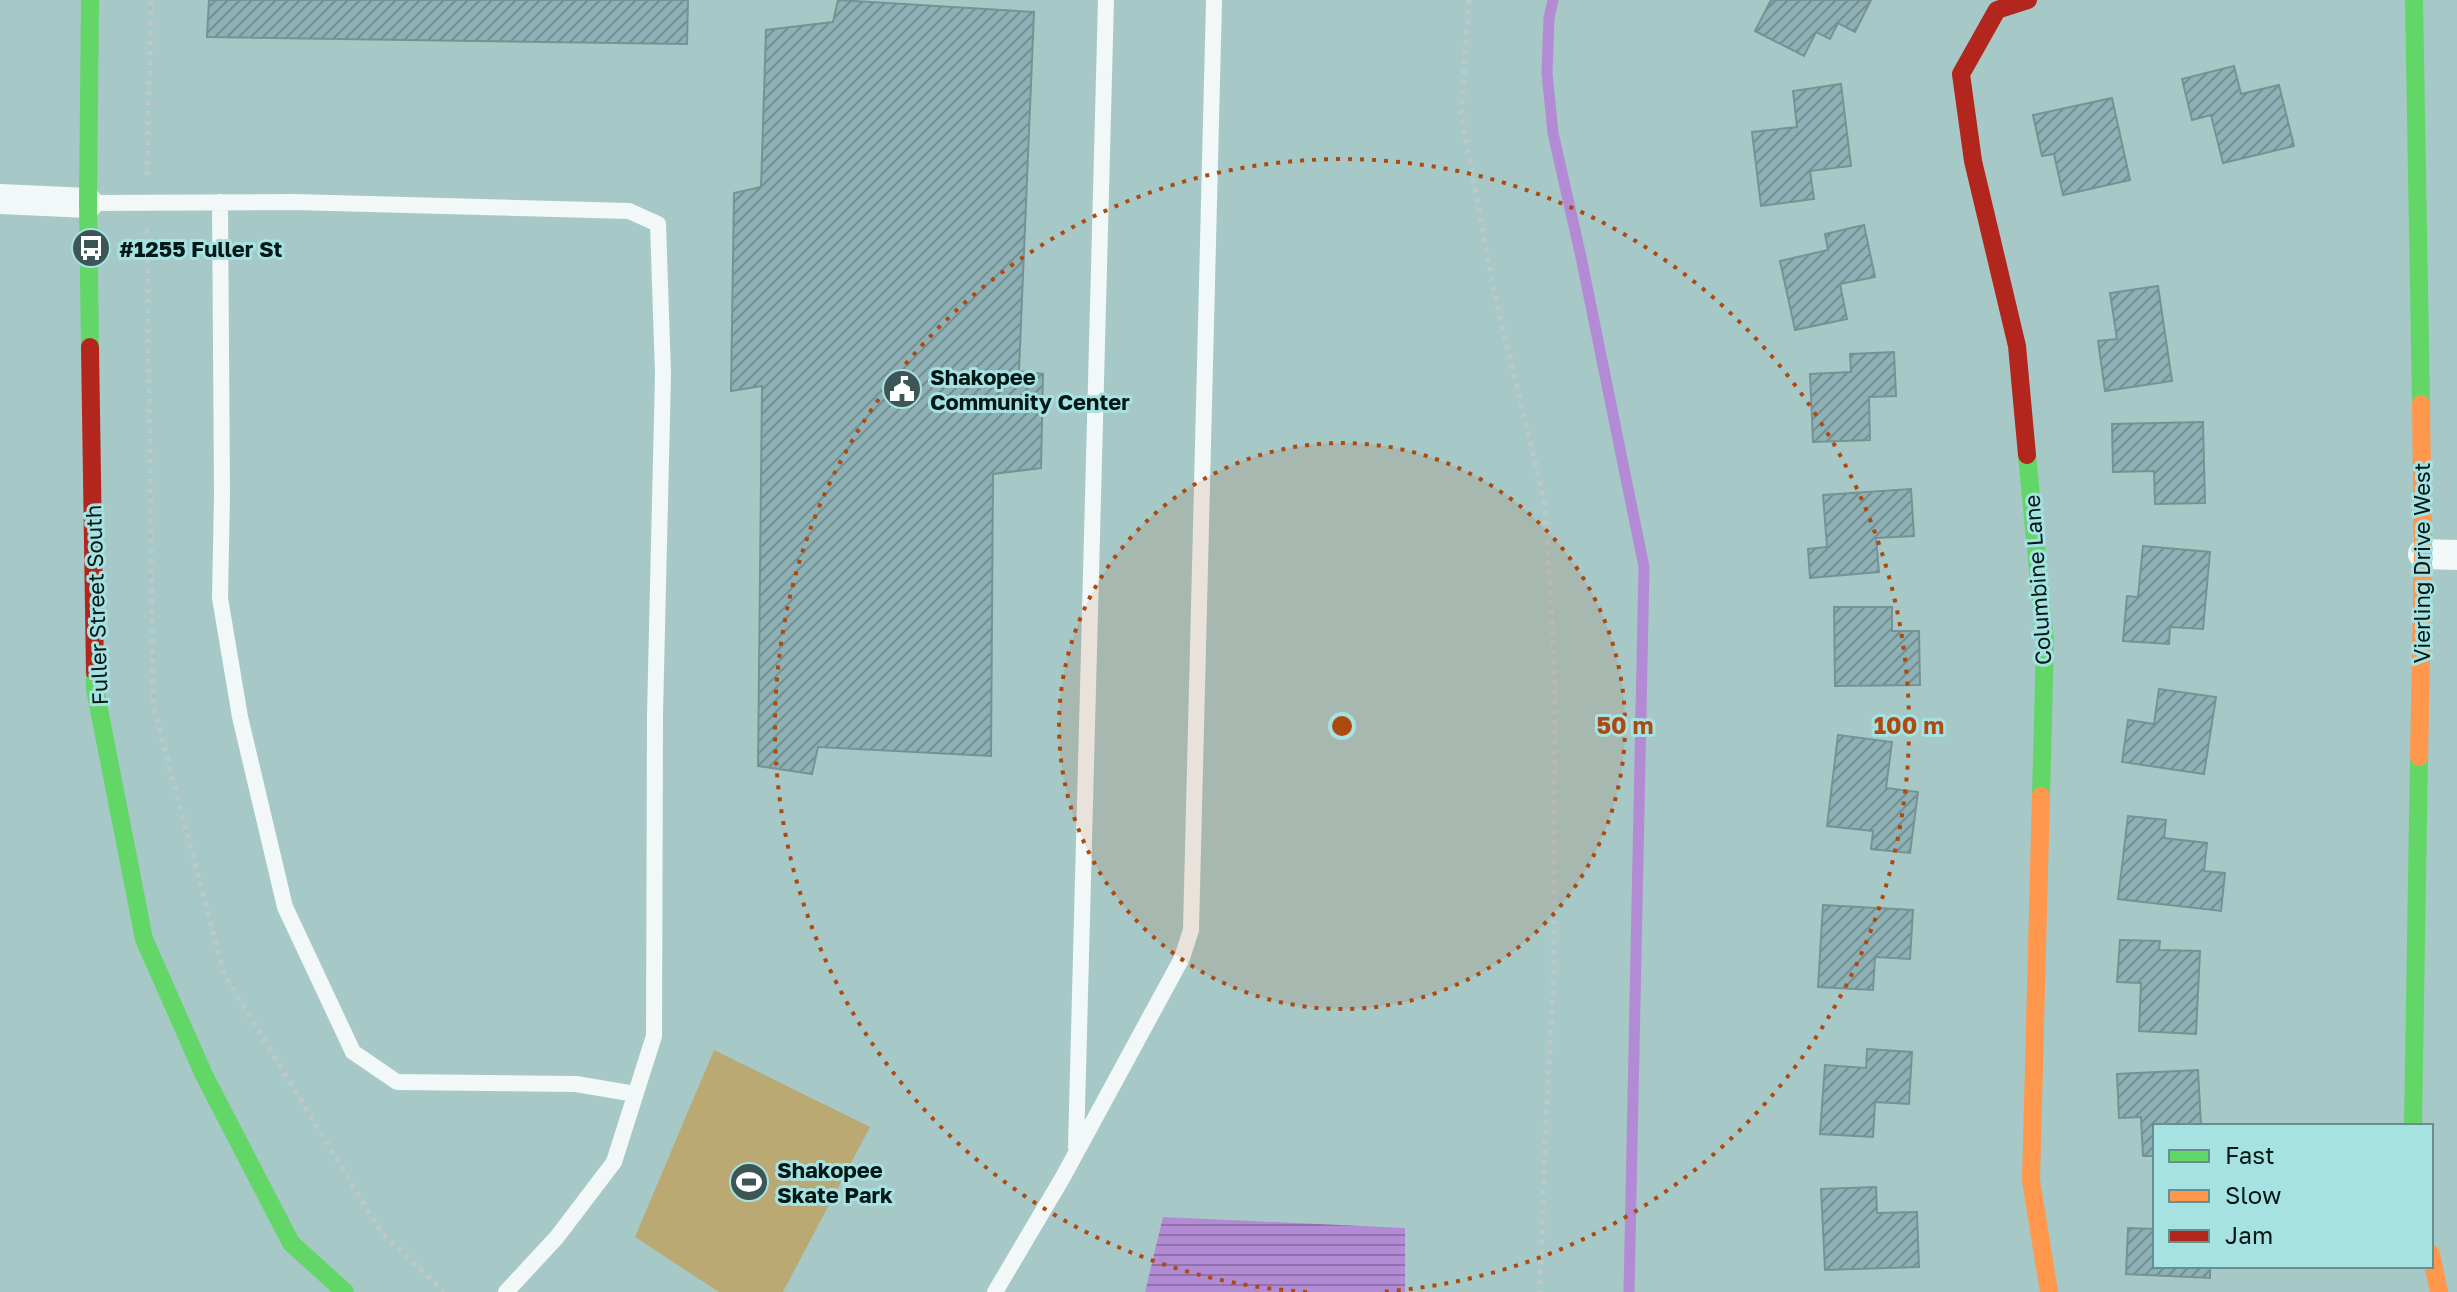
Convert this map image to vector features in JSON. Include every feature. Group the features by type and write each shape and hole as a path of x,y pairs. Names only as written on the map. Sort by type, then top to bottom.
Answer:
{"street":[{"name":"Fuller Street South","path":"90,0 88,203 95,689 144,939 204,1075 291,1243 345,1292"},
{"name":"Columbine Lane","path":"2028,0 1997,10 1961,74 1973,161 2017,346 2045,642 2031,1180 2049,1292"},
{"name":"Vierling Drive West","path":"2413,1124 2423,554 2414,0"},
{"path":"0,199 88,203"},
{"path":"2423,554 2457,555"},
{"path":"2433,1264 2439,1292"}],"lane":[{"path":"1076,1153 1106,0"},
{"path":"995,1292 1076,1153 1182,958 1191,930 1214,0"},
{"path":"220,202 220,598 240,717 285,907 353,1052 397,1082 576,1084 635,1094"},
{"path":"88,203 294,202 629,211 658,224 663,374 655,714 654,1036 614,1162 557,1237 506,1292"}],"path":[{"path":"1469,0 1461,113 1493,287 1545,504 1555,678 1554,971 1540,1292"}],"shaded area":[{"name":"Shakopee Skate Park","path":"714,1050 870,1127 783,1292 719,1292 635,1237"},
{"path":"1163,1217 1405,1228 1405,1292 1145,1292"}],"building":[{"path":"209,0 688,0 687,44 207,37"},
{"name":"Shakopee Community Center","path":"838,0 1034,12 1019,371 1043,374 1041,468 993,474 991,756 818,747 812,774 758,766 762,386 731,391 734,193 761,187 766,30 833,22"},
{"path":"1771,0 1871,0 1855,32 1838,23 1830,39 1816,32 1804,56 1755,31"},
{"path":"2234,66 2241,94 2279,85 2294,146 2223,163 2211,115 2192,120 2182,79"},
{"path":"1841,84 1851,166 1810,171 1814,199 1761,206 1752,132 1797,127 1793,91"},
{"path":"2112,98 2130,180 2063,195 2054,154 2042,156 2033,115"},
{"path":"1864,225 1875,277 1840,284 1847,319 1795,330 1780,261 1828,250 1825,234"},
{"path":"2158,286 2172,381 2105,391 2098,341 2117,339 2110,293"},
{"path":"1894,352 1896,396 1869,397 1870,440 1813,442 1810,374 1851,372 1850,354"},
{"path":"2203,422 2205,503 2155,504 2154,471 2113,472 2112,424"},
{"path":"1911,489 1914,536 1876,538 1879,572 1810,578 1808,549 1827,547 1823,495"},
{"path":"2143,546 2210,552 2203,629 2170,627 2169,644 2123,641 2127,596 2138,597"},
{"path":"1834,607 1892,607 1892,631 1919,631 1920,685 1835,686"},
{"path":"2159,689 2216,697 2204,774 2122,762 2128,720 2154,724"},
{"path":"1838,735 1892,742 1886,788 1918,792 1910,853 1871,849 1873,831 1827,826"},
{"path":"2128,816 2166,820 2164,838 2207,843 2204,871 2225,873 2221,911 2118,899"},
{"path":"1823,905 1913,910 1910,959 1875,957 1873,990 1818,987"},
{"path":"2120,940 2160,941 2159,950 2200,951 2196,1034 2139,1031 2141,983 2117,982"},
{"path":"1867,1049 1912,1052 1909,1104 1875,1102 1873,1137 1820,1134 1825,1065 1866,1068"},
{"path":"2198,1070 2201,1124 2153,1124 2153,1156 2143,1156 2141,1117 2119,1118 2117,1074"},
{"path":"1876,1187 1877,1213 1917,1212 1919,1267 1825,1270 1821,1189"},
{"path":"2128,1228 2153,1229 2153,1268 2210,1268 2210,1278 2126,1274"}],"waterway":[{"path":"1553,0 1549,18 1547,73 1553,133 1644,567 1629,1292"}],"traffic: fast":[{"path":"90,0 90,347"},
{"path":"2414,0 2421,404"},
{"path":"2027,455 2045,642 2041,796"},
{"path":"95,672 95,689 144,939 204,1075 291,1243 345,1292"},
{"path":"2413,1124 2419,757"}],"traffic: slow":[{"path":"2419,757 2423,554 2421,404"},
{"path":"2041,796 2031,1180 2049,1292"},
{"path":"2433,1264 2439,1292"}],"traffic: jam":[{"path":"2027,455 2017,346 1973,161 1961,74 1997,10 2028,0"},
{"path":"90,347 95,672"}],"place":[{"name":"#1255 Fuller St","path":"91,248"},
{"name":"Shakopee Community Center","path":"902,389"},
{"name":"Shakopee Skate Park","path":"749,1182"}]}
